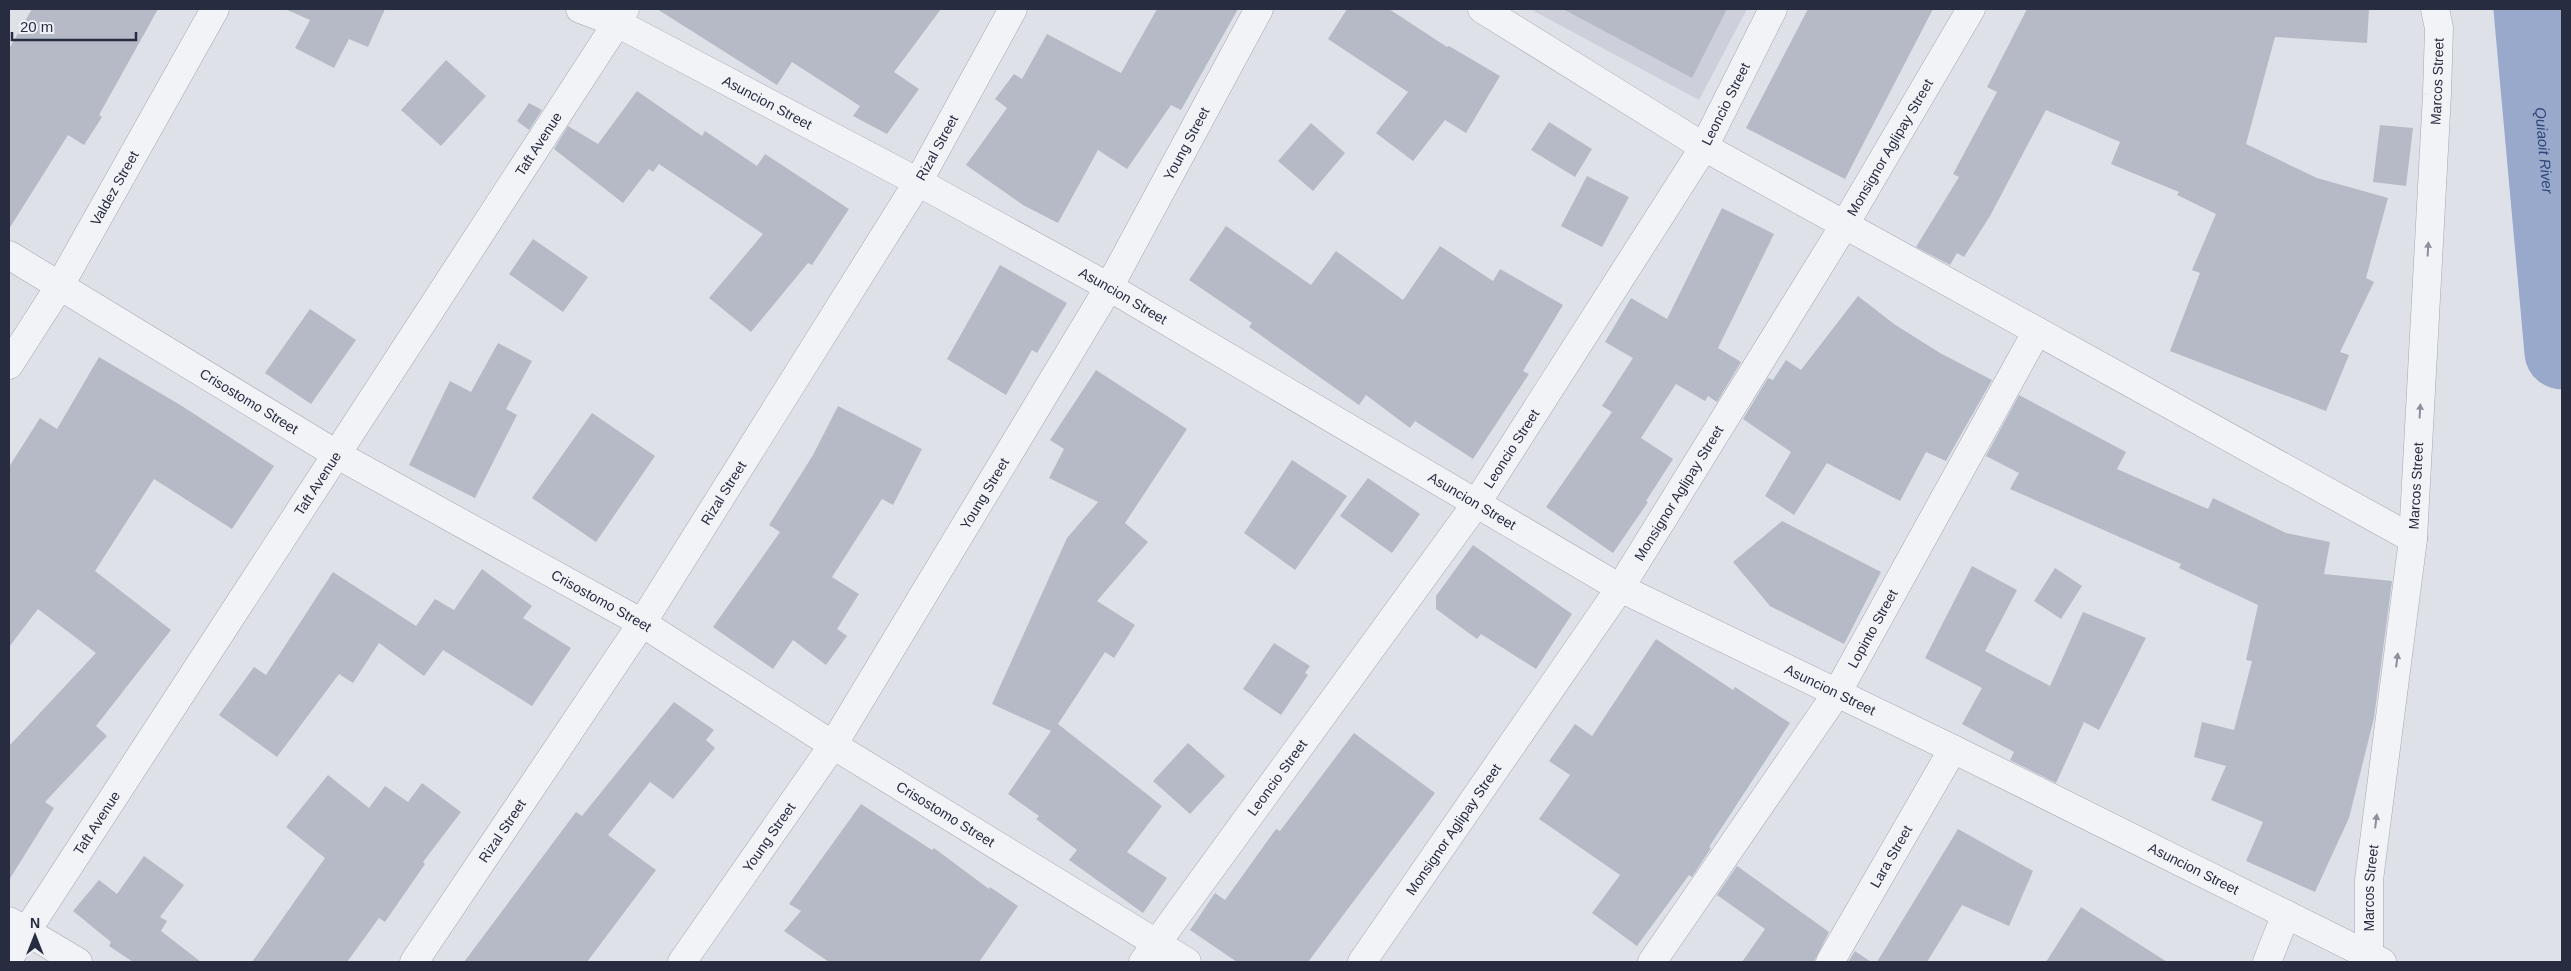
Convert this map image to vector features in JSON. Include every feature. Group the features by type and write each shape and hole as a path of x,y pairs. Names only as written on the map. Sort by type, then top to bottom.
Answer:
{"street":[{"name":"Valdez Street","path":"9,364 59,287 215,9"},
{"name":"Asuncion Street","path":"580,9 621,16 1109,287 1620,588 1953,749 2286,914 2374,961"},
{"name":"Rizal Street","path":"414,962 642,623 918,182 1013,9"},
{"name":"Young Street","path":"682,962 834,745 1109,287 1259,9"},
{"path":"1482,9 1704,146 2413,539"},
{"name":"Leoncio Street","path":"1149,953 1476,504 1704,146 1773,9"},
{"name":"Monsignor Aglipay Street","path":"1362,962 1620,588 1845,224 1971,9"},
{"name":"Marcos Street","path":"2374,961 2368,880 2413,539 2437,94 2439,28 2435,9"},
{"name":"Taft Avenue","path":"9,958 17,926 336,454 621,16"},
{"name":"Crisostomo Street","path":"9,255 336,454 642,623 834,745 1149,953 1187,962"},
{"name":"Lopinto Street","path":"1652,962 1837,693 2037,331"},
{"name":"Lara Street","path":"1830,962 1953,749"},
{"path":"2267,962 2286,914"},
{"path":"17,926 78,962"}],"shaded area":[{"path":"1530,9 1747,9 1699,100"}],"building":[{"path":"32,9 158,9 99,115 102,117 84,145 68,135 9,229 9,49"},
{"path":"285,9 385,9 368,47 349,39 334,68 295,48 310,20"},
{"path":"657,9 941,9 894,72 919,89 887,134 853,116 860,106 792,62 777,85"},
{"path":"1157,9 1238,9 1181,110 1171,105 1127,169 1098,150 1058,223 1023,205 966,165 1007,108 995,99 1014,74 1022,79 1047,34 1121,73"},
{"path":"1347,9 1389,9 1447,47 1449,46 1500,76 1466,133 1445,120 1413,161 1376,133 1408,92 1328,39"},
{"path":"1563,9 1727,9 1692,78"},
{"path":"1808,9 1933,9 1845,179 1746,128"},
{"path":"2027,9 2369,9 2367,43 2275,37 2246,144 2317,178 2388,198 2366,278 2374,282 2340,352 2349,355 2326,411 2170,351 2200,273 2192,270 2216,214 2177,195 2179,192 2111,164 2120,142 2046,110 1990,216 1964,257 1957,253 1950,265 1916,247 1959,177 1953,174 1997,92 1987,87"},
{"path":"446,60 486,96 441,146 401,110"},
{"path":"637,91 702,136 705,131 757,166 765,154 849,209 812,265 808,263 751,332 709,298 763,234 659,164 653,172 649,169 623,203 554,149 568,126 598,144"},
{"path":"529,103 542,110 529,130 517,121"},
{"path":"1549,122 1592,149 1575,177 1531,150"},
{"path":"1311,123 1345,153 1313,191 1278,161"},
{"path":"2380,125 2413,128 2406,186 2373,182"},
{"path":"1587,176 1629,197 1602,247 1561,226"},
{"path":"1722,208 1774,234 1718,348 1741,362 1717,402 1708,396 1705,401 1676,384 1641,438 1673,459 1646,501 1648,502 1613,553 1546,507 1612,412 1602,406 1633,358 1605,342 1631,298 1667,319"},
{"path":"1226,226 1311,285 1336,251 1403,300 1440,246 1493,281 1500,269 1563,305 1523,371 1529,374 1473,459 1415,421 1410,428 1366,395 1359,405 1249,327 1252,323 1189,280"},
{"path":"533,239 588,277 563,312 509,274"},
{"path":"1000,265 1067,303 1037,353 1032,350 1006,395 947,359"},
{"path":"1858,296 1894,324 1940,353 1992,380 1946,461 1926,452 1900,501 1827,463 1794,515 1765,496 1791,452 1743,419 1768,378 1773,380 1786,360 1801,370"},
{"path":"310,309 356,340 311,404 265,373"},
{"path":"498,343 532,361 506,409 517,415 475,498 409,465 450,381 471,392"},
{"path":"99,357 182,406 274,466 232,529 154,479 95,571 171,630 96,726 107,736 45,802 54,808 9,880 9,746 96,653 38,609 9,647 9,467 40,418 57,429"},
{"path":"1096,370 1187,429 1125,523 1148,542 1097,601 1135,625 1114,658 1105,652 1058,724 1162,806 1127,852 1167,878 1143,913 1069,860 1077,850 1036,819 1039,816 1008,794 1051,731 992,704 1067,538 1098,502 1049,478 1064,449 1050,440"},
{"path":"2019,395 2126,452 2117,469 2208,509 2213,498 2286,533 2330,542 2324,574 2392,581 2374,718 2349,818 2315,892 2246,861 2263,822 2211,800 2226,766 2194,757 2202,722 2234,730 2252,661 2246,660 2258,605 2179,568 2181,564 2010,489 2019,473 1986,456"},
{"path":"838,406 922,449 893,505 882,499 832,577 859,594 837,629 847,636 826,665 793,640 773,669 713,627 780,532 769,525 813,455"},
{"path":"592,413 655,456 596,542 532,498"},
{"path":"1292,460 1347,496 1295,570 1244,533"},
{"path":"1368,478 1420,514 1392,553 1340,516"},
{"path":"1782,521 1881,572 1844,644 1770,606 1733,562"},
{"path":"1473,545 1572,614 1536,669 1481,634 1477,639 1436,609 1436,596"},
{"path":"1972,566 2017,590 1985,651 2050,686 2083,612 2146,638 2099,730 2084,722 2056,783 2010,760 2014,752 1962,724 1982,688 1925,658"},
{"path":"2055,568 2082,586 2061,619 2034,601"},
{"path":"482,569 532,606 523,618 571,648 532,706 443,650 424,676 379,643 353,683 339,674 277,757 219,715 254,667 266,675 333,572 416,626 435,599 454,610"},
{"path":"1656,639 1733,690 1735,687 1790,723 1709,847 1711,848 1692,877 1689,875 1637,946 1592,913 1620,875 1539,819 1570,775 1549,761 1575,724 1592,736"},
{"path":"1274,643 1310,666 1305,673 1308,675 1281,715 1243,689"},
{"path":"674,702 714,730 706,740 715,748 673,799 650,782 608,835 656,870 587,962 464,962 576,812 582,816"},
{"path":"1354,733 1435,793 1308,962 1237,962 1190,930 1215,893 1225,900 1276,829 1280,831"},
{"path":"1188,743 1225,776 1190,814 1153,781"},
{"path":"328,775 369,808 385,786 408,802 422,783 461,812 423,862 425,864 385,922 379,918 347,962 252,962 325,858 286,827"},
{"path":"861,804 932,850 934,848 989,889 990,887 1018,906 979,962 829,962 784,931 801,911 789,904"},
{"path":"1958,829 2033,871 2009,926 1962,905 1927,962 1877,962"},
{"path":"144,856 184,885 160,917 167,921 161,931 201,962 133,962 109,946 111,942 73,911 99,880 117,894"},
{"path":"1737,866 1829,932 1814,962 1742,962 1765,929 1717,895"},
{"path":"2081,907 2167,962 2046,962"},
{"path":"1855,951 1871,962 1848,962"}],"waterway":[{"name":"Quiaoit River","path":"2531,9 2562,352"}]}
